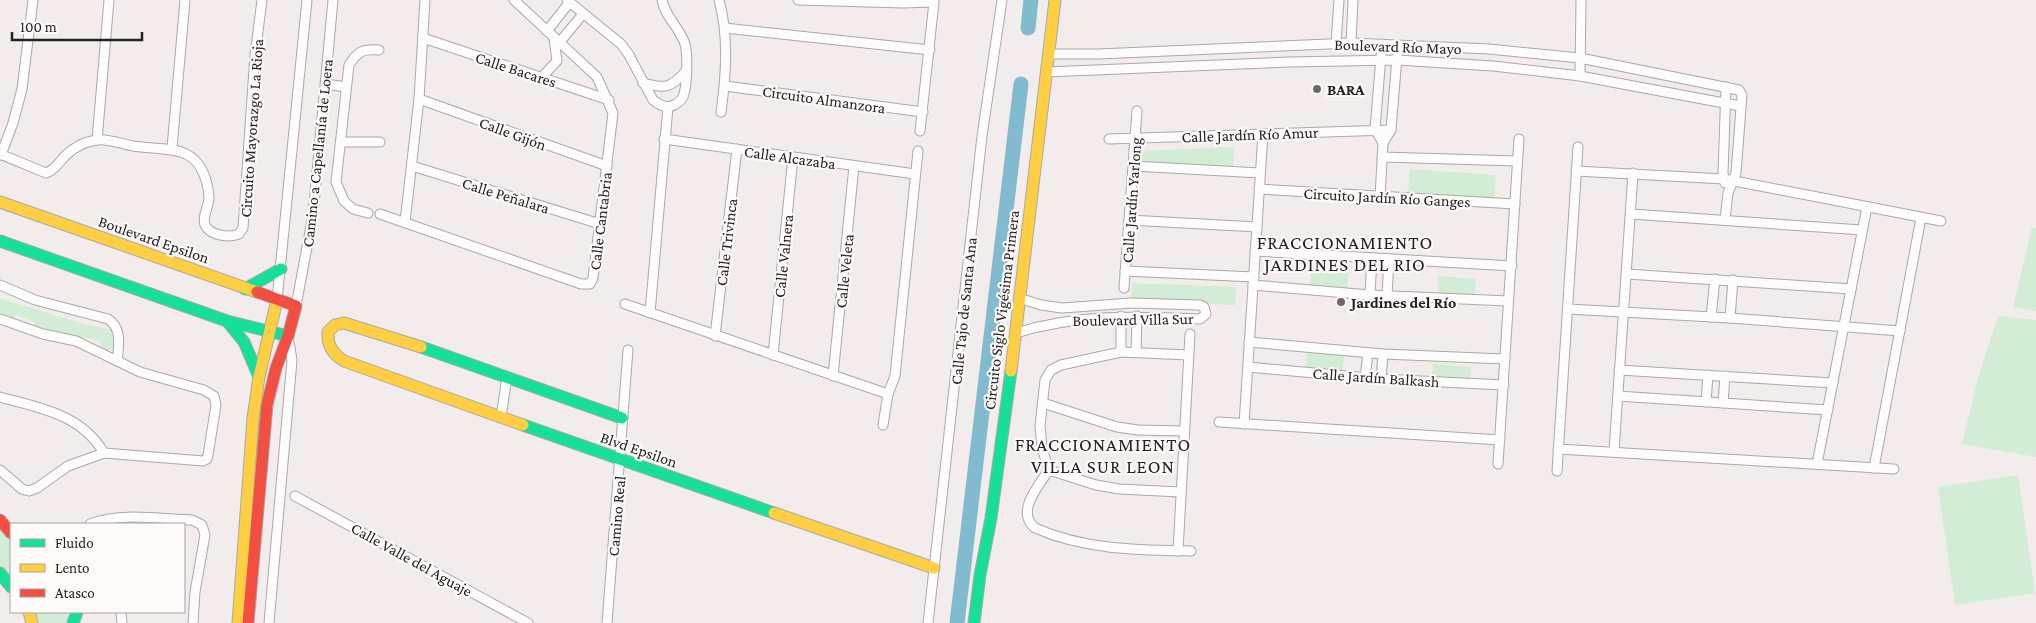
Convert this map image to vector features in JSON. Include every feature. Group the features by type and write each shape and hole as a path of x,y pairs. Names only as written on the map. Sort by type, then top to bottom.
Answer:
{"street":[{"path":"1,154 13,123 22,89 33,0"},
{"path":"98,140 109,0"},
{"path":"172,148 185,0"},
{"name":"Circuito Mayorazgo La Rioja","path":"1,154 46,173 53,170 73,149 84,143 98,140 142,147 172,148 189,156 204,174 208,193 204,216 206,228 209,231 229,236 239,234 243,228 244,220 255,55 262,0"},
{"path":"238,623 250,456 259,377 278,300 307,0"},
{"name":"Camino a Capellanía de Loera","path":"296,306 313,215 333,0"},
{"path":"405,222 419,99 425,0"},
{"name":"Calle Cantabria","path":"380,214 587,285 590,284 593,278 613,113 609,100 597,77 514,0"},
{"path":"547,31 568,1 621,44 629,54 653,100 659,106 673,106 684,95 686,60 684,43 664,10 662,0"},
{"path":"720,0 725,28 725,86 721,112"},
{"path":"798,0 903,4 934,2 920,131"},
{"name":"Calle Tajo de Santa Ana","path":"928,623 982,136 1002,0"},
{"name":"Circuito Siglo Vigésima Primera","path":"974,623 980,575 991,518 1016,333 1055,0"},
{"path":"1336,44 1339,0"},
{"path":"1351,43 1353,0"},
{"path":"1580,76 1581,0"},
{"path":"541,78 557,61 557,40 582,14"},
{"path":"725,28 930,50"},
{"name":"Calle Bacares","path":"423,38 609,100"},
{"name":"Boulevard Río Mayo","path":"1046,72 1397,60 1493,66 1580,76 1740,106 1742,95 1739,90 1580,58 1489,49 1351,43 1098,54 1048,54"},
{"path":"1382,44 1375,130 1384,143"},
{"path":"1380,197 1382,157 1384,143 1390,130 1398,45"},
{"path":"368,213 353,209 344,201 336,182 349,65 355,55 366,49 379,50"},
{"path":"644,82 658,87 667,86 675,83 685,72"},
{"path":"326,84 346,87"},
{"name":"Circuito Almanzora","path":"725,86 923,112"},
{"path":"1725,220 1728,192 1726,88"},
{"name":"Calle Gijón","path":"419,99 607,166"},
{"path":"1728,181 1736,172 1740,106"},
{"path":"650,313 668,107"},
{"name":"Calle Jardín Yarlong","path":"1124,288 1137,111"},
{"name":"Calle Jardín Río Amur","path":"1109,139 1390,130"},
{"path":"1244,424 1263,134"},
{"name":"Calle Alcazaba","path":"664,139 915,174"},
{"path":"1498,464 1519,139"},
{"path":"341,142 380,142"},
{"path":"1557,471 1578,147"},
{"name":"Calle Trivinca","path":"715,336 737,149"},
{"path":"883,425 888,394 894,376 918,151"},
{"name":"Calle Valnera","path":"773,356 793,157"},
{"path":"1382,157 1518,161"},
{"name":"Calle Peñalara","path":"412,166 600,224"},
{"name":"Calle Veleta","path":"833,376 854,166"},
{"path":"1133,166 1260,173"},
{"path":"1576,171 1633,173 1728,181 1941,221"},
{"path":"1614,451 1633,173"},
{"name":"Circuito Jardín Río Ganges","path":"1259,189 1515,204"},
{"name":"Boulevard Epsilon","path":"0,202 296,306"},
{"path":"1817,464 1867,208"},
{"path":"1631,214 1862,230"},
{"path":"1874,468 1921,218"},
{"path":"1129,220 1257,227"},
{"path":"0,241 227,321 288,336"},
{"path":"1255,251 1512,266"},
{"path":"1370,295 1372,258"},
{"path":"1387,296 1389,259"},
{"path":"246,289 280,269"},
{"path":"1125,270 1253,281 1370,295 1508,301"},
{"path":"1627,274 1851,289"},
{"path":"1711,317 1715,280"},
{"path":"1730,318 1733,280"},
{"path":"0,286 36,300 108,318 116,326 120,340 117,361"},
{"name":"Boulevard Villa Sur","path":"1016,333 1064,320 1121,316 1200,319 1206,314 1204,307 1190,305 1131,303 1062,308 1041,305 1019,298"},
{"path":"625,304 888,394"},
{"path":"248,623 264,420 271,387 296,306"},
{"path":"1062,308 1064,320"},
{"path":"1568,309 1730,318 1900,331"},
{"path":"1120,352 1121,316"},
{"path":"1136,352 1137,316"},
{"path":"0,320 43,334 76,341 147,374 204,390 214,396 216,405 208,455 207,459 203,462 104,452 68,466 37,488 29,491 22,489 0,470"},
{"path":"227,321 244,342 259,377"},
{"name":"Blvd Epsilon","path":"622,418 354,324 344,323 335,325 328,332 327,339 331,350 336,356 621,460 934,568"},
{"path":"1178,551 1190,334"},
{"path":"269,623 292,360 288,336"},
{"name":"Calle Jardín Balkash","path":"1249,342 1383,354 1505,359"},
{"name":"Camino Real","path":"607,623 628,350"},
{"path":"1188,355 1120,352 1051,370 1045,380 1040,437 1049,470 1029,503 1028,515 1031,524 1043,531 1089,545 1104,548 1191,551"},
{"path":"1365,378 1368,352"},
{"path":"1381,379 1383,354"},
{"name":"Calle Jardín Balkash","path":"1248,367 1365,378 1504,385"},
{"path":"1619,370 1833,383"},
{"path":"1706,402 1708,375"},
{"path":"1723,403 1725,376"},
{"path":"501,417 507,377"},
{"path":"1618,396 1828,410"},
{"path":"0,397 50,410 70,418 92,435 104,452"},
{"path":"1043,403 1117,427 1184,432"},
{"path":"1219,422 1500,440"},
{"path":"1558,449 1894,469"},
{"path":"1049,470 1096,485 1119,489 1180,492"},
{"name":"Calle Valle del Aguaje","path":"295,496 528,623"},
{"path":"92,523 104,518 120,521 192,520 202,525 204,536 195,592 193,623"},
{"path":"0,520 10,532"},
{"path":"0,573 10,586"}],"green space":[{"path":"1234,147 1234,167 1139,162 1140,151"},
{"path":"1410,169 1496,175 1494,200 1408,194"},
{"path":"2032,227 2036,228 2036,311 2013,307"},
{"path":"1312,266 1349,269 1347,288 1310,285"},
{"path":"1438,276 1476,279 1474,299 1437,296"},
{"path":"1132,283 1236,287 1235,305 1131,301"},
{"path":"0,298 80,323 113,330 116,340 113,349 107,351 101,346 100,341 82,337 80,340 34,326 34,322 17,315 13,319 0,313"},
{"path":"1998,316 2036,320 2036,457 1962,444 1978,378"},
{"path":"1307,353 1344,356 1342,376 1305,373"},
{"path":"1433,364 1471,367 1469,386 1432,383"},
{"path":"2018,475 2035,593 1955,605 1938,487"},
{"path":"0,526 10,537 10,576 0,565"},
{"path":"34,613 71,613 67,623 38,623"}],"waterway":[{"path":"1028,28 1031,0"},
{"path":"957,623 1021,84"}],"traffic: fast":[{"path":"0,241 227,321 288,336"},
{"path":"245,289 281,269"},
{"path":"227,321 244,342 259,377"},
{"path":"421,347 622,418"},
{"path":"974,623 980,575 991,518 1011,371"},
{"path":"523,425 774,513"},
{"path":"0,573 10,586"},
{"path":"73,623 77,613"}],"traffic: slow":[{"path":"1011,371 1055,0"},
{"path":"0,202 257,292"},
{"path":"238,623 253,418 259,377 277,300"},
{"path":"421,347 344,323 335,325 328,332 332,349 344,361 523,425"},
{"path":"774,513 934,568"},
{"path":"29,613 32,623"}],"traffic: jam":[{"path":"248,623 267,405 276,368 288,336 296,306 257,292"},
{"path":"0,520 10,532"}],"place":[{"name":"BARA","path":"1317,89"},
{"name":"Jardines del Río","path":"1341,302"}],"district":[{"name":"FRACCIONAMIENTO JARDINES DEL RIO","path":"1345,253"},
{"name":"FRACCIONAMIENTO VILLA SUR LEON","path":"1103,455"}]}
